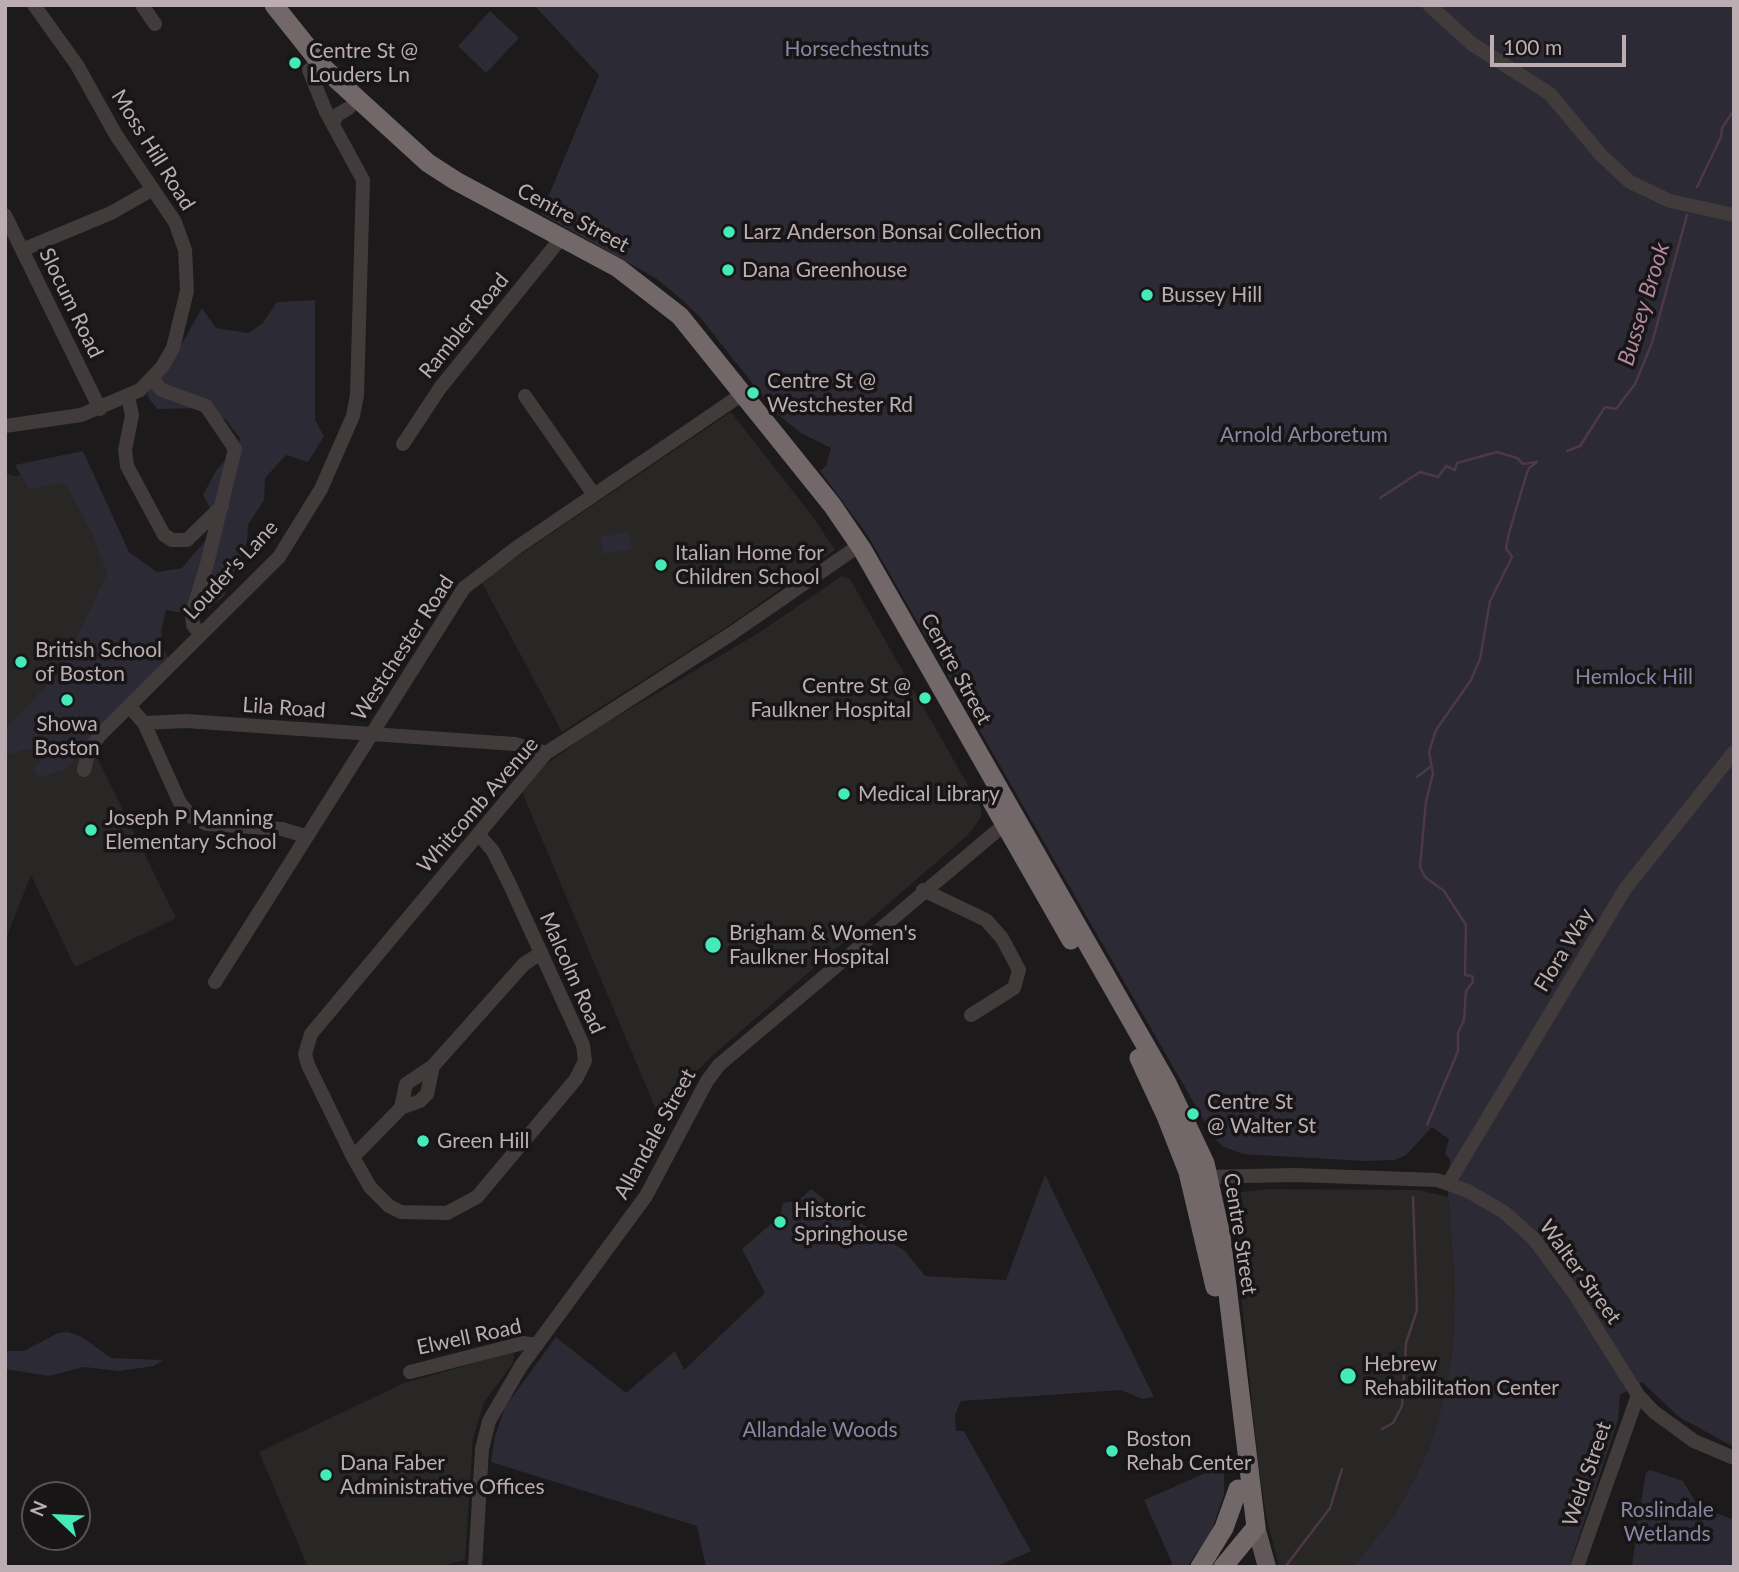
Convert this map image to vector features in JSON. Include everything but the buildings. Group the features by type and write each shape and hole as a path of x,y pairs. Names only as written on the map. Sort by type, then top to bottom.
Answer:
{"highway":[{"name":"Centre Street","path":"259,5 309,70 434,182 558,242"},
{"name":"Centre Street","path":"274,5 325,69 425,160 558,242 651,305 686,338 739,396 855,548 1010,819 1181,1109 1199,1177 1221,1236 1251,1533"},
{"name":"Centre Street","path":"1199,1177 1238,1489 1251,1533"},
{"path":"1200,1567 1224,1528 1238,1489"},
{"path":"1223,1567 1251,1533"}],"main road":[{"name":"Centre Street","path":"1251,1533 1254,1567"},
{"name":"Centre Street","path":"1251,1533 1267,1567"}],"street":[{"name":"Moss Hill Road","path":"5,425 81,415 128,397 151,379 165,362 176,341 187,291 185,250 175,222 116,135 70,54 34,5"},
{"path":"142,5 155,24"},
{"path":"1429,5 1472,44 1550,94 1601,155 1630,182 1670,201 1734,215"},
{"name":"Louder's Lane","path":"85,771 93,744 279,557 329,471 355,406 363,186 360,172 333,124 309,70"},
{"path":"333,124 337,115 349,108"},
{"path":"22,250 111,213 153,189"},
{"name":"Slocum Road","path":"5,215 100,409"},
{"name":"Rambler Road","path":"403,444 440,388 558,242"},
{"path":"151,379 162,390 206,406 235,449 223,505 192,613 193,625 201,634"},
{"path":"525,396 594,495"},
{"name":"Westchester Road","path":"215,982 464,588 739,396"},
{"path":"128,397 132,415 125,450 127,466 164,535 176,541 187,540 223,505"},
{"name":"Whitcomb Avenue","path":"353,1157 308,1065 307,1043 334,1004 546,753 652,686 855,548"},
{"path":"130,706 144,723 180,803 193,818 207,824 282,829 305,836"},
{"name":"Lila Road","path":"144,723 186,721 515,744 546,753"},
{"name":"Flora Way","path":"1449,1182 1625,890 1734,752"},
{"name":"Allandale Street","path":"475,1567 482,1449 489,1421 515,1376 646,1196 707,1081 719,1065 1010,819"},
{"name":"Malcolm Road","path":"353,1157 370,1187 389,1206 401,1212 447,1213 477,1198 576,1079 585,1061 583,1045 541,953 493,851 479,835"},
{"path":"923,890 986,920 1002,938 1019,970 1014,988 971,1016"},
{"path":"401,1108 406,1084 433,1066 524,964 541,953"},
{"path":"353,1157 401,1108 420,1101 427,1094 433,1066"},
{"name":"Walter Street","path":"1199,1177 1449,1182 1504,1212 1534,1239 1574,1293 1638,1395 1682,1434 1734,1458"},
{"name":"Elwell Road","path":"410,1372 523,1343 537,1345"},
{"name":"Weld Street","path":"1577,1567 1638,1395"}],"shaded area":[{"name":"Italian Home for Children School","path":"731,412 813,517 835,550 731,624 562,732 481,581"},
{"name":"Showa Boston","path":"68,461 169,659 89,741 176,918 75,967 31,875 5,941 5,473 15,476"},
{"name":"Brigham & Women's Faulkner Hospital","path":"842,576 850,579 981,808 981,817 968,835 712,1056 657,1112 522,792 544,766 589,733 757,634"},
{"name":"Hebrew Rehabilitation Center","path":"1268,1189 1419,1190 1448,1197 1455,1284 1453,1346 1442,1405 1430,1446 1414,1480 1394,1516 1353,1567 1279,1567 1266,1516 1232,1205 1241,1192"},
{"path":"514,1352 513,1363 484,1402 473,1438 465,1560 436,1567 308,1567 259,1452 404,1383"}],"green space":[{"name":"Arnold Arboretum","path":"534,5 1734,5 1734,1447 1679,1417 1642,1382 1620,1395 1618,1420 1569,1567 1353,1567 1394,1516 1414,1480 1430,1446 1442,1405 1453,1346 1455,1284 1448,1197 1450,1159 1445,1154 1449,1139 1432,1127 1406,1155 1395,1160 1364,1161 1243,1154 1224,1147 1214,1138 868,536 820,471 826,466 831,448 801,433 776,413 699,316 657,279 541,214 599,75"},
{"path":"490,11 519,38 486,73 458,46"},
{"path":"315,300 315,420 324,436 308,462 286,455 265,478 264,500 248,525 247,542 224,596 200,616 166,610 161,631 165,659 126,709 104,722 66,769 40,778 32,770 45,757 42,750 26,749 5,756 5,730 62,669 107,574 92,533 67,487 60,483 29,489 15,465 83,451 129,552 157,572 182,568 210,535 215,518 203,495 217,469 238,447 240,438 226,420 205,408 157,409 147,396 149,389 167,370 202,308 216,328 248,333 262,324 277,302"},
{"path":"629,532 632,549 603,554 600,537"},
{"name":"Allandale Woods","path":"1045,1175 1154,1397 1142,1399 1121,1390 961,1401 955,1415 956,1431 964,1431 1031,1551 995,1567 706,1567 697,1526 491,1462 495,1436 505,1407 556,1337 626,1393 675,1351 684,1370 765,1293 742,1249 780,1216 783,1203 798,1201 811,1189 855,1224 862,1224 905,1251 925,1276 1006,1280"},
{"path":"68,1332 82,1337 111,1358 163,1360 154,1366 119,1371 84,1367 49,1376 5,1369 5,1351 24,1351 58,1333"},
{"path":"1224,1465 1224,1495 1211,1532 1187,1567 1170,1567 1172,1563 1144,1500"},
{"name":"Roslindale Wetlands","path":"1650,1470 1683,1481 1698,1506 1734,1520 1734,1567 1632,1567 1636,1535 1633,1533 1639,1515 1646,1472"}],"waterway":[{"name":"Bussey Brook","path":"1697,187 1721,137 1722,128 1734,110"},
{"name":"Bussey Brook","path":"1567,451 1580,446 1605,407 1616,409 1635,384 1652,343 1687,215"},
{"path":"1380,498 1420,472 1438,477 1446,466 1455,470 1457,463 1497,452 1517,458 1523,464 1537,462"},
{"name":"Bussey Brook","path":"1427,1125 1458,1051 1458,1033 1464,1020 1466,991 1473,982 1472,976 1465,975 1466,925 1444,891 1425,877 1420,867 1426,801 1433,774 1429,752 1436,730 1471,680 1480,659 1490,601 1512,557 1506,548 1509,533 1529,468 1537,462"},
{"path":"1417,777 1430,767"},
{"name":"Bussey Brook","path":"1382,1429 1393,1423 1402,1406 1406,1343 1417,1310 1413,1197"},
{"name":"Bussey Brook","path":"1285,1567 1330,1508 1342,1469"}],"place":[{"name":"Centre St @ Louders Ln","path":"295,63"},
{"name":"Larz Anderson Bonsai Collection","path":"729,232"},
{"name":"Dana Greenhouse","path":"728,270"},
{"name":"Bussey Hill","path":"1147,295"},
{"name":"Centre St @ Westchester Rd","path":"753,393"},
{"name":"Italian Home for Children School","path":"661,565"},
{"name":"British School of Boston","path":"21,662"},
{"name":"Centre St @ Faulkner Hospital","path":"925,698"},
{"name":"Showa Boston","path":"67,700"},
{"name":"Medical Library","path":"844,794"},
{"name":"Joseph P Manning Elementary School","path":"91,830"},
{"name":"Brigham & Women's Faulkner Hospital","path":"713,945"},
{"name":"Centre St @ Walter St","path":"1193,1114"},
{"name":"Green Hill","path":"423,1141"},
{"name":"Historic Springhouse","path":"780,1222"},
{"name":"Hebrew Rehabilitation Center","path":"1348,1376"},
{"name":"Boston Rehab Center","path":"1112,1451"},
{"name":"Dana Faber Administrative Offices","path":"326,1475"}],"park label":[{"name":"Horsechestnuts","path":"857,49"},
{"name":"Hemlock Hill","path":"1634,677"}]}
